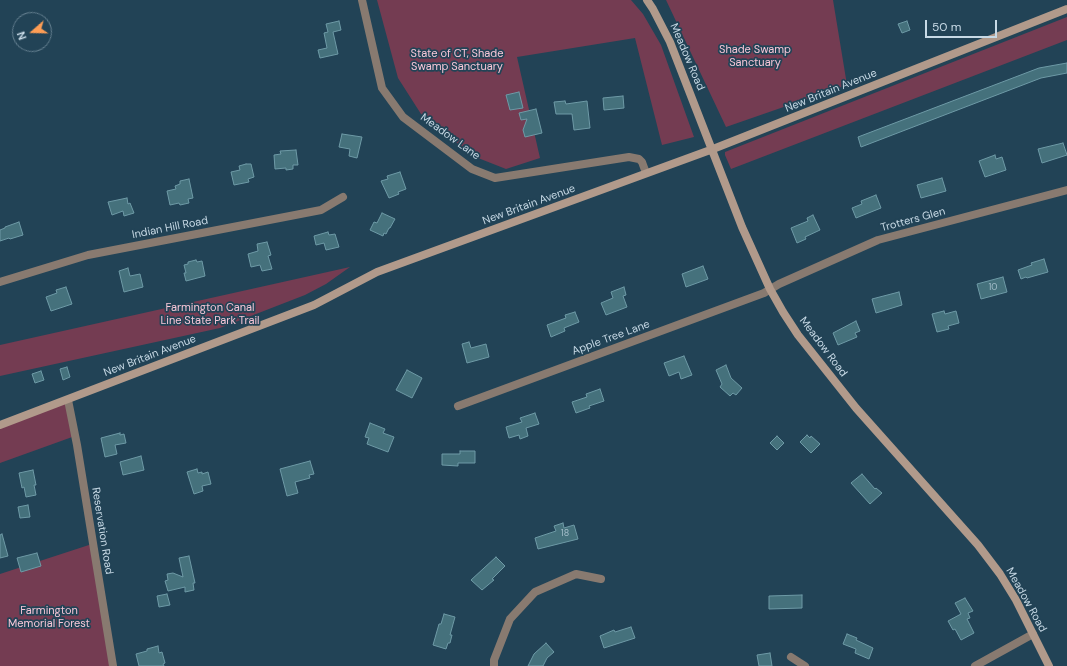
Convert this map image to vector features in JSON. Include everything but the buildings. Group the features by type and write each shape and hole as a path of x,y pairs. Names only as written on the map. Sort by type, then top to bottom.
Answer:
{"street":[{"name":"Meadow Lane","path":"362,0 382,88 403,117 472,169 495,178 629,157 639,159 642,162 646,173"},
{"name":"Meadow Road","path":"647,0 670,42 713,149 742,227 770,289 798,335 856,408 978,545 1000,574 1016,600 1049,666"},
{"name":"New Britain Avenue","path":"0,425 314,305 377,272 713,149 1067,9"},
{"name":"Trotters Glen","path":"770,289 878,240 1067,190"},
{"name":"Indian Hill Road","path":"0,282 88,255 321,210 343,197"},
{"name":"Apple Tree Lane","path":"458,406 764,293 770,289"},
{"name":"Reservation Road","path":"68,400 77,445 113,666"},
{"path":"494,666 494,660 510,619 535,592 576,574 601,579"},
{"path":"976,666 1033,634"},
{"path":"791,657 805,666"}],"green space":[{"name":"State of CT, Shade Swamp Sanctuary","path":"377,0 631,0 643,14 661,45 694,137 662,145 635,38 517,57 540,158 506,169 473,156 421,114 398,78"},
{"name":"Shade Swamp Sanctuary","path":"666,0 833,0 847,85 726,127"},
{"path":"1067,17 1067,40 731,169 725,155 725,152"},
{"name":"Farmington Canal Line State Park Trail","path":"350,267 326,284 305,295 220,328 0,376 0,345"},
{"path":"68,400 75,436 0,463 0,425"},
{"name":"Farmington Memorial Forest","path":"92,544 113,666 0,666 0,574"}]}
